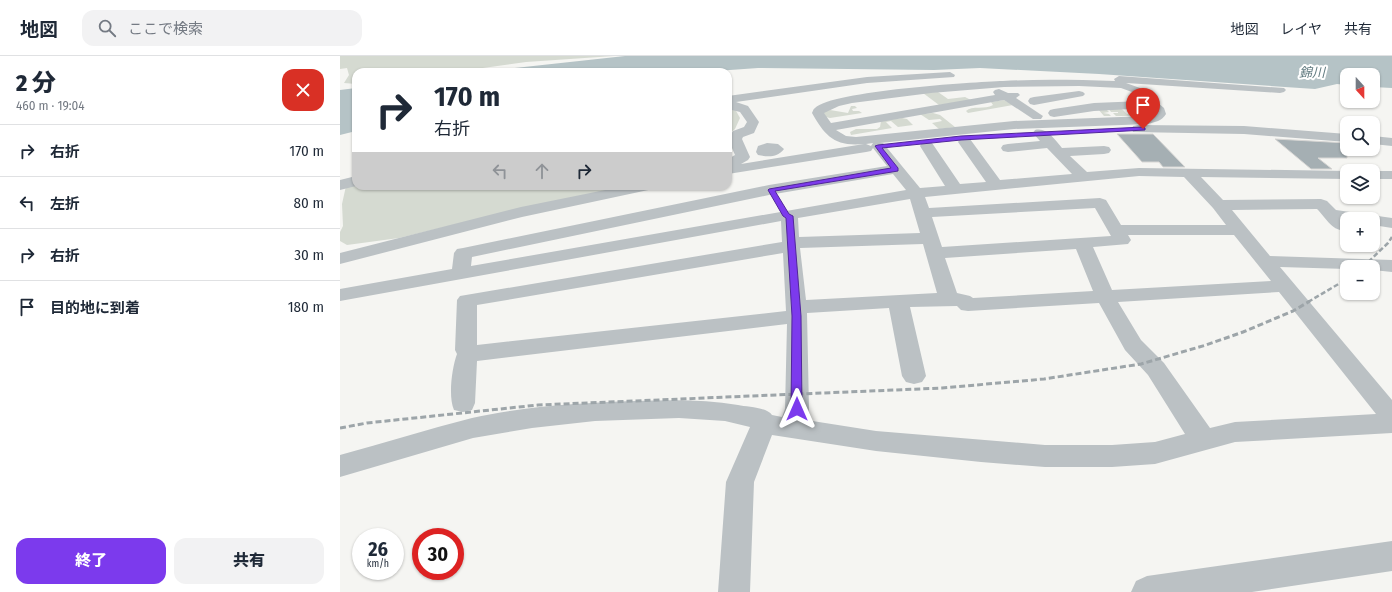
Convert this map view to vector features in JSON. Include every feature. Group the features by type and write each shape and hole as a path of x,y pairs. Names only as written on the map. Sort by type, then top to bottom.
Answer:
{"street":[{"path":"974,75 1099,78 1280,90"},
{"path":"732,99 826,86 912,77 961,81 998,94 1078,96"},
{"path":"826,125 961,81"},
{"path":"961,81 981,100"},
{"path":"732,169 878,146 961,138 1078,96 1092,88 1128,86 1123,108"},
{"path":"986,120 998,94 1002,89 1014,91 1029,88 1054,148 1082,176"},
{"path":"1092,88 1113,95 1115,97 1113,98 1117,100 1123,108"},
{"path":"1092,88 1123,108"},
{"path":"937,89 950,97 965,95 990,104 989,106 966,108 964,111 986,120 1038,111 1158,128 1244,130 1340,137"},
{"path":"981,100 988,94 981,89 1021,101 1038,111 1044,121 1143,120 1182,125 1193,129"},
{"path":"1038,111 1042,95 1050,95 1059,92 1158,117"},
{"path":"846,138 893,126 934,126 981,100 998,94"},
{"path":"965,136 986,120 999,115 1014,113 998,94"},
{"path":"996,185 965,136 934,126 884,106 848,100 818,113 833,135 856,141 934,126 986,120 1038,111 1078,96"},
{"path":"732,105 746,109 753,122 749,130 738,134 735,140 743,157 732,162"},
{"path":"846,138 847,131 858,128 875,127 884,106"},
{"path":"826,109 846,112 884,106 934,126 965,136"},
{"path":"826,125 884,106 934,126 955,189"},
{"path":"1078,120 1123,108 1160,112 1158,117"},
{"path":"1143,120 1158,117"},
{"path":"1380,141 1392,142"},
{"path":"878,146 916,193 949,299"},
{"path":"1008,148 1104,150"},
{"path":"734,592 740,482 778,426 797,409 796,311 788,216 757,165"},
{"path":"457,232 458,250 463,253 771,190 896,169"},
{"path":"340,296 622,244 916,193 1082,176 1139,172 1340,174"},
{"path":"1187,172 1219,205 1266,261 1392,417"},
{"path":"1380,175 1392,175"},
{"path":"340,185 352,182"},
{"path":"340,259 457,232 521,212 624,190"},
{"path":"610,193 619,221 622,244"},
{"path":"463,403 465,363 468,354 466,350 467,300 791,244 933,245 1122,240 1100,203 923,213"},
{"path":"1219,205 1321,204 1336,220 1340,220"},
{"path":"1380,221 1392,223"},
{"path":"1116,230 1240,230"},
{"path":"1082,242 1106,298 1134,345 1156,369 1204,440"},
{"path":"461,273 463,253"},
{"path":"1266,261 1322,262 1392,266"},
{"path":"524,262 532,289"},
{"path":"468,354 796,311 898,301 949,299 963,300 968,305 1106,298 1285,286"},
{"path":"898,301 914,376"},
{"path":"340,466 474,428 532,418 595,412 679,410 725,412 761,419 778,426 876,441 1045,456 1112,456 1155,453 1242,432 1392,423"},
{"path":"1147,592 1392,556"}],"shaded area":[{"path":"340,56 614,56 526,62 483,68 352,68 352,84 344,83 349,75 347,68 340,69"},
{"path":"938,92 948,99 965,97 971,100 939,105 923,93"},
{"path":"1004,100 1013,105 968,113 966,111 972,108 990,106 993,105 991,102"},
{"path":"851,106 855,106 857,108 852,109 853,111 859,111 862,113 830,118 826,117 823,112 830,110 848,113"},
{"path":"1120,107 1127,114 1131,114 1128,111 1132,110 1128,110 1125,107 1145,107 1154,113 1144,116 1116,116 1113,113 1118,112 1111,112 1109,109 1107,110 1109,112 1103,113 1111,116 1104,116 1098,109"},
{"path":"732,109 735,109 740,118 735,129 732,132"},
{"path":"933,113 940,115 955,127 939,129 932,123 942,121 940,119 929,120 920,114"},
{"path":"902,118 907,119 913,125 898,127 891,121 886,122 892,128 851,135 850,132 856,129 877,129 880,127 881,121"},
{"path":"346,186 352,186 352,190 611,190 515,210 399,238 347,245 340,241 340,232 343,226 342,204"}],"water":[{"name":"錦川","path":"625,56 1392,56 1392,88 1380,87 1380,68 1340,68 1340,84 1315,89 1099,74 980,68 934,70 758,68 732,70 732,68 515,68"},
{"path":"352,88 352,132 340,135 340,90"}],"building":[{"path":"1117,134 1153,134 1185,167 1163,167 1159,162 1142,162"},
{"path":"1275,139 1340,143 1340,156 1347,156 1347,158 1318,158 1332,169 1311,169"}],"railway":[{"path":"1370,260 1388,243 1392,237"},
{"path":"1308,302 1340,283"},
{"path":"340,428 367,423 538,405 942,388 1044,379 1141,364 1206,345 1243,332 1293,311 1310,301"}],"route":[{"path":"797,409 797,316 789,216 787,216 771,190 896,169 878,146 961,138 1143,129"}]}
